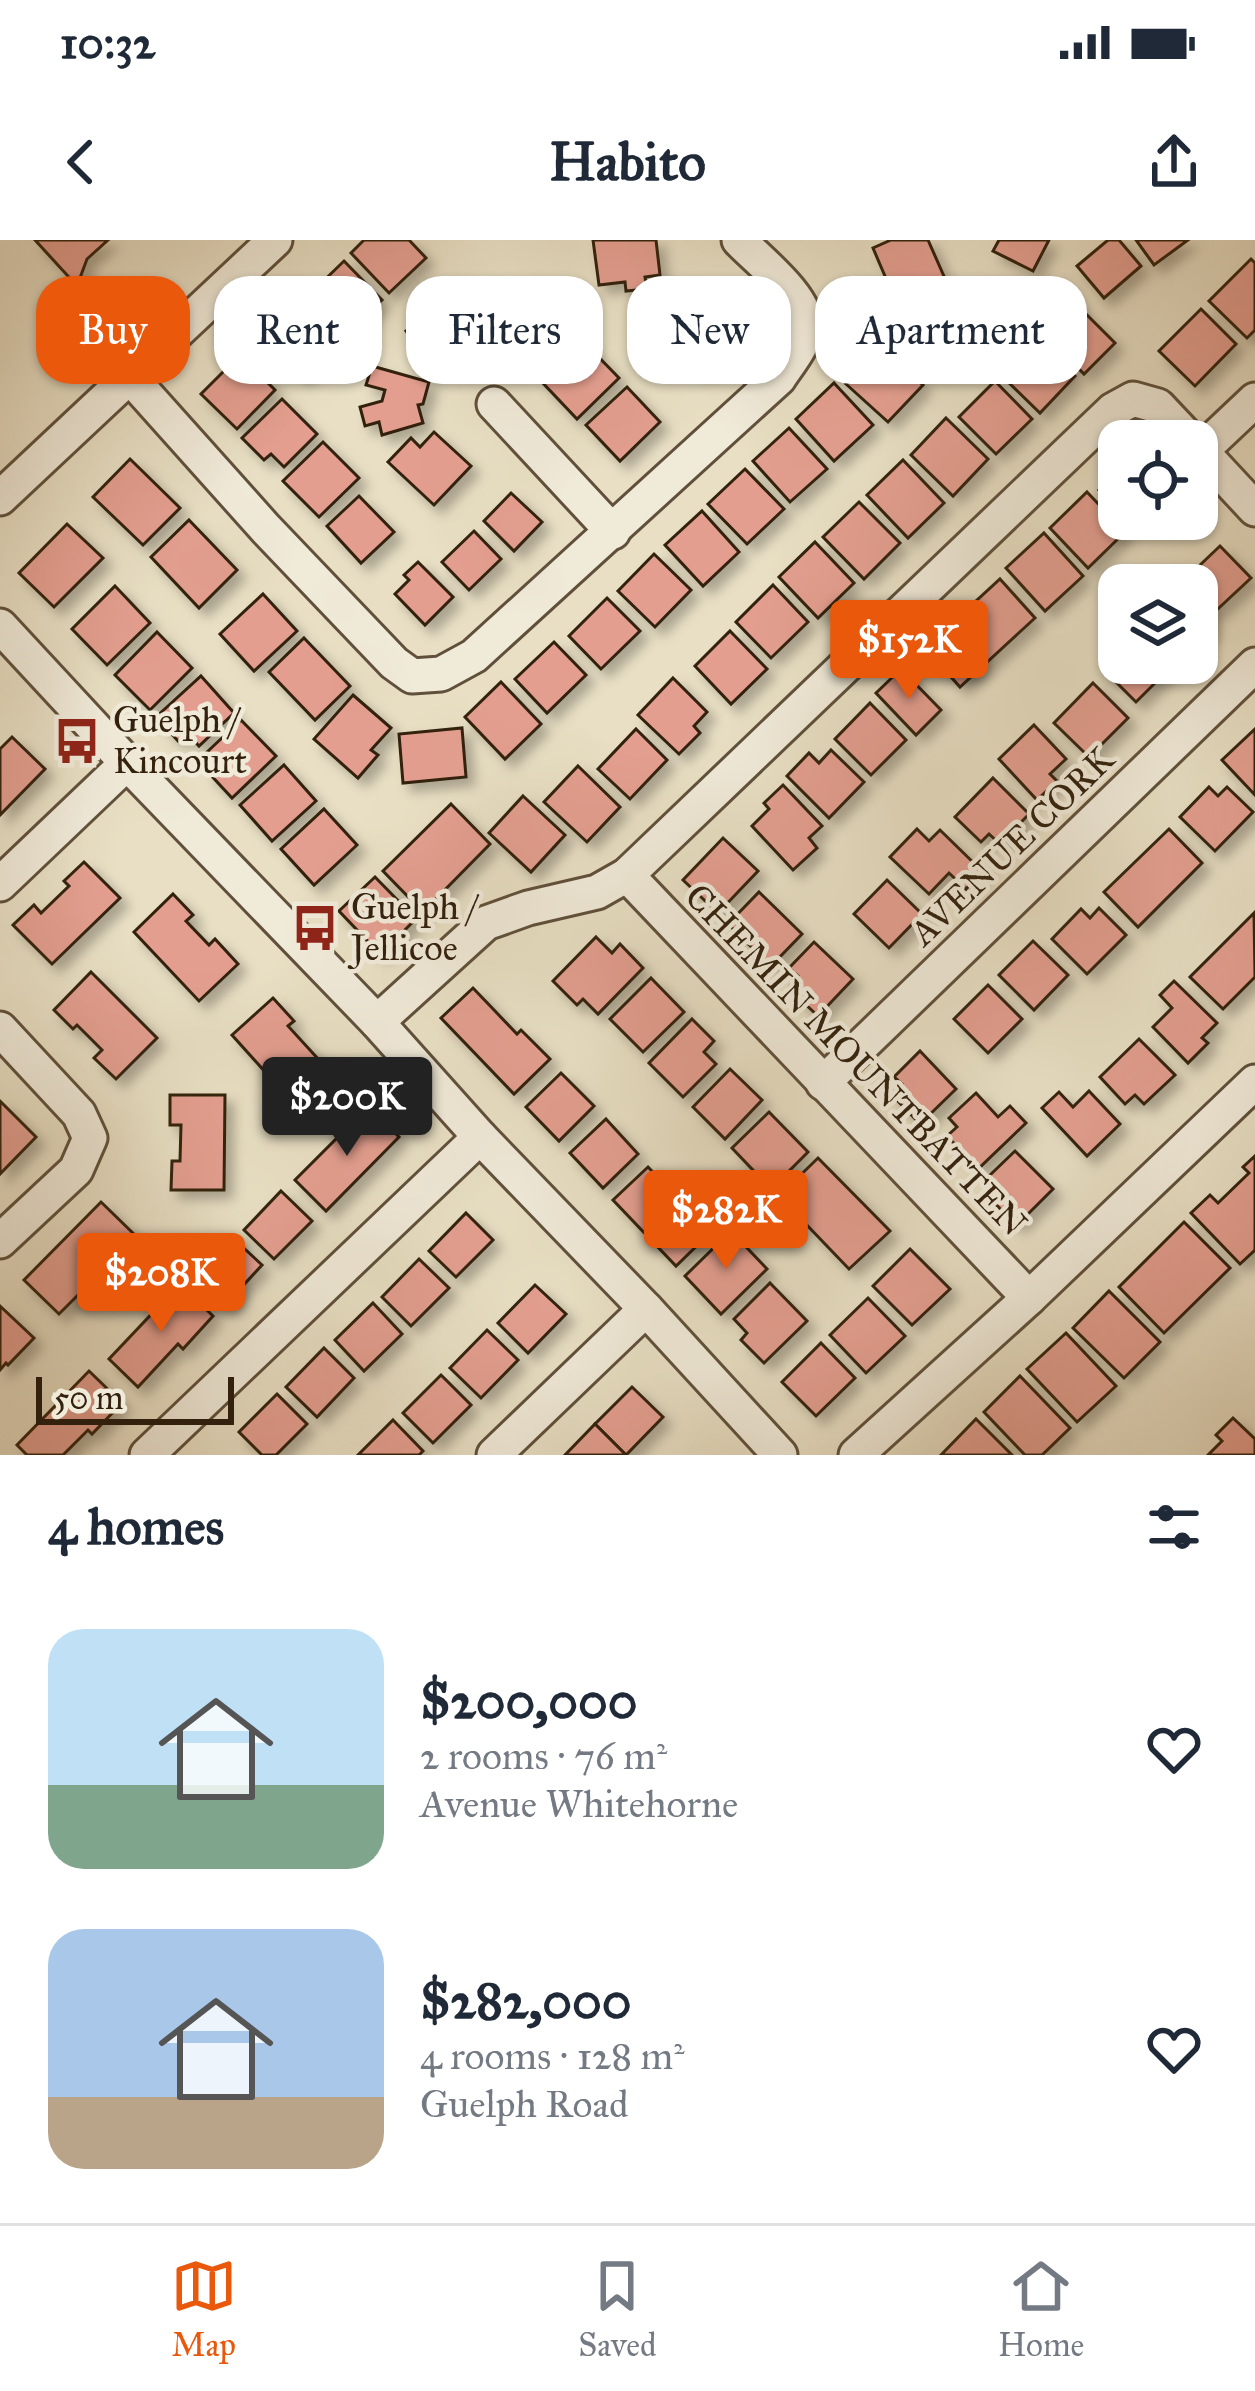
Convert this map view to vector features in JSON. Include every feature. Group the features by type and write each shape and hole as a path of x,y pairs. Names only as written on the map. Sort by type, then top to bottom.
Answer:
{"street":[{"path":"190,320 275,240"},
{"path":"136,384 394,662 412,676 441,674 474,656 779,378 806,327 801,304 739,240"},
{"path":"0,498 122,384"},
{"path":"1103,420 1133,399 1158,406 1171,420"},
{"path":"1218,429 1255,400"},
{"path":"494,404 613,532"},
{"path":"376,1022 486,923 597,892 627,875 1098,424"},
{"path":"1218,469 1255,509"},
{"path":"0,626 780,1455"},
{"name":"AVENUE CORK","path":"823,1083 1255,665"},
{"path":"0,884 128,763"},
{"name":"CHEMIN MOUNTBATTEN","path":"627,875 1029,1298"},
{"path":"0,1029 80,1114 90,1138 76,1170 0,1241"},
{"path":"856,1455 1255,1082"},
{"path":"147,1455 480,1137"},
{"path":"494,1455 646,1309"}],"building":[{"path":"35,240 108,240 87,259 81,276 68,276"},
{"path":"364,240 409,240 426,258 389,293 382,286 382,276 373,276 351,253"},
{"path":"593,240 656,240 660,275 627,276 626,291 625,282 603,285 603,276 598,276"},
{"path":"891,240 928,240 944,276 885,276 873,248"},
{"path":"999,240 1049,240 1033,271 993,251"},
{"path":"1108,240 1119,240 1141,266 1104,298 1077,266"},
{"path":"1136,240 1188,240 1154,265"},
{"path":"1251,259 1255,263 1255,330 1247,338 1209,301"},
{"path":"344,261 359,276 329,276"},
{"path":"1201,309 1236,344 1195,386 1159,351"},
{"path":"1087,315 1115,343 1087,371"},
{"path":"603,362 619,378 577,419 544,384 603,384"},
{"path":"382,369 406,376 406,384 428,384 423,404 418,405 423,423 382,435 379,422 365,426 360,407 382,401 385,390 366,385 382,384"},
{"path":"214,381 269,384 275,390 237,429 201,394"},
{"path":"835,384 873,425 834,461 796,419"},
{"path":"846,384 922,384 888,422"},
{"path":"992,384 998,384 1032,419 996,454 959,417"},
{"path":"1010,384 1067,384 1040,413"},
{"path":"627,387 660,422 620,461 586,425"},
{"path":"282,399 317,434 284,467 271,454 264,460 242,438"},
{"path":"946,418 988,459 953,496 911,455"},
{"path":"789,428 827,469 790,502 753,461"},
{"path":"434,432 471,466 434,505 388,462 411,438 420,447"},
{"path":"323,442 359,478 319,517 283,481"},
{"path":"130,459 180,508 143,545 93,497"},
{"path":"903,460 944,503 908,538 867,495"},
{"path":"745,469 784,509 747,544 708,504"},
{"path":"1087,492 1098,504 1098,540 1117,540 1088,568 1050,528"},
{"path":"511,493 542,522 514,551 484,521"},
{"path":"359,496 394,532 361,563 327,526"},
{"path":"859,502 900,543 864,579 823,537"},
{"path":"702,511 739,552 703,586 665,545"},
{"path":"189,520 237,570 199,608 151,557"},
{"path":"67,524 103,558 54,607 19,573"},
{"path":"474,531 501,559 469,590 442,562"},
{"path":"1044,533 1083,576 1045,611 1006,568"},
{"path":"815,542 854,583 818,618 779,577"},
{"path":"1220,546 1251,578 1218,609 1218,564 1201,564"},
{"path":"654,554 691,590 655,627 618,591"},
{"path":"418,562 453,597 425,625 395,594 409,580 404,575"},
{"path":"1000,579 1035,618 960,687 925,648"},
{"path":"773,585 808,622 771,658 736,622"},
{"path":"115,586 150,623 107,665 72,629"},
{"path":"263,594 297,631 254,671 220,634"},
{"path":"607,598 640,631 601,669 569,636"},
{"path":"730,631 767,669 731,704 695,666"},
{"path":"157,632 192,668 150,710 115,675"},
{"path":"304,638 350,686 315,720 269,672"},
{"path":"554,642 586,675 547,713 515,679"},
{"path":"901,669 941,710 916,735 876,693"},
{"path":"201,676 234,713 199,746 187,733 178,741 156,717"},
{"path":"673,678 707,712 694,726 700,733 679,754 638,715"},
{"path":"501,682 541,724 505,759 465,717"},
{"path":"1093,683 1128,718 1089,757 1054,723"},
{"path":"1118,684 1154,684 1136,702"},
{"path":"353,695 391,728 371,750 378,755 358,778 314,739"},
{"path":"870,703 906,740 871,775 835,739"},
{"path":"241,720 276,756 232,798 207,771 216,762 207,752"},
{"path":"1034,725 1066,759 1050,774 1057,781 1037,800 999,759"},
{"path":"462,728 466,777 403,783 399,734"},
{"path":"636,729 667,760 630,799 598,769"},
{"path":"1255,729 1255,795 1222,760"},
{"path":"12,737 45,769 0,815 0,749"},
{"path":"831,750 864,782 829,818 787,776 809,753 819,763"},
{"path":"284,765 316,801 272,841 240,805"},
{"path":"578,766 620,807 587,842 544,802"},
{"path":"993,778 1029,814 1000,844 989,834 981,842 955,817"},
{"path":"783,785 822,826 809,838 817,848 793,870 752,826 769,809 764,803"},
{"path":"1209,787 1218,796 1227,787 1253,812 1215,851 1180,817"},
{"path":"523,796 565,835 531,872 489,833"},
{"path":"451,804 490,844 423,912 383,871"},
{"path":"324,809 357,845 314,885 281,849"},
{"path":"917,829 929,841 940,830 982,871 966,889 949,873 929,894 890,857"},
{"path":"1169,829 1202,863 1138,927 1104,892"},
{"path":"723,838 758,871 718,913 683,880"},
{"path":"84,862 120,898 52,964 13,925 34,905 41,913 69,886 64,881"},
{"path":"375,877 416,919 380,954 339,911"},
{"path":"887,880 922,914 889,948 854,914"},
{"path":"759,892 802,934 771,966 728,924"},
{"path":"173,894 193,915 186,921 209,945 215,939 238,964 199,1001 134,932"},
{"path":"1099,908 1126,935 1087,974 1052,939 1081,909 1090,918"},
{"path":"1254,913 1255,977 1223,1009 1190,977"},
{"path":"596,937 612,953 620,944 643,968 598,1014 583,999 577,1005 553,981"},
{"path":"1033,941 1068,975 1034,1010 999,975"},
{"path":"814,942 853,979 818,1016 788,988 798,976 789,968"},
{"path":"91,972 157,1038 116,1079 94,1058 102,1050 54,1010"},
{"path":"651,978 684,1012 643,1052 610,1019"},
{"path":"1174,981 1217,1023 1202,1038 1208,1043 1188,1063 1153,1027 1172,1008 1160,995"},
{"path":"988,985 1022,1019 988,1053 954,1019"},
{"path":"473,988 517,1034 521,1030 550,1059 514,1094 441,1018"},
{"path":"273,998 294,1021 288,1026 330,1072 294,1104 232,1035"},
{"path":"692,1019 714,1041 704,1052 716,1064 683,1097 649,1063"},
{"path":"1139,1039 1175,1075 1144,1104 1135,1095 1125,1104 1100,1077"},
{"path":"920,1051 956,1089 920,1124 891,1094 902,1084 894,1077"},
{"path":"730,1069 762,1100 725,1139 693,1107"},
{"path":"561,1073 594,1106 559,1141 526,1107"},
{"path":"1089,1091 1120,1124 1087,1156 1042,1108 1059,1092 1073,1107"},
{"path":"976,1093 998,1117 1010,1106 1026,1123 978,1169 947,1136 957,1127 949,1118"},
{"path":"170,1095 225,1095 224,1190 171,1190 172,1161 180,1161 181,1125 170,1125"},
{"path":"0,1101 36,1137 0,1174"},
{"path":"369,1106 399,1137 326,1211 295,1180"},
{"path":"769,1112 808,1152 771,1189 732,1148"},
{"path":"606,1119 638,1154 603,1188 570,1153"},
{"path":"1015,1151 1053,1189 1017,1225 987,1196 998,1185 989,1176"},
{"path":"1255,1156 1255,1250 1240,1264 1191,1213 1210,1195 1218,1203 1249,1173 1243,1167"},
{"path":"818,1158 890,1231 849,1269 779,1196"},
{"path":"648,1167 711,1232 676,1266 613,1200"},
{"path":"281,1191 312,1221 274,1259 244,1230"},
{"path":"101,1202 139,1239 59,1314 24,1280"},
{"path":"466,1213 493,1240 456,1277 429,1251"},
{"path":"1184,1222 1230,1268 1164,1333 1119,1287"},
{"path":"731,1231 767,1269 721,1314 685,1276"},
{"path":"232,1237 262,1265 226,1304 196,1275"},
{"path":"910,1249 950,1289 912,1325 873,1286"},
{"path":"419,1259 449,1288 411,1326 382,1297"},
{"path":"770,1283 807,1321 764,1363 741,1340 747,1333 734,1319"},
{"path":"180,1284 213,1316 183,1349 178,1344 138,1387 109,1359"},
{"path":"535,1285 566,1314 528,1353 498,1323"},
{"path":"1109,1291 1160,1342 1124,1378 1073,1328"},
{"path":"868,1298 905,1336 866,1373 830,1335"},
{"path":"373,1303 402,1334 364,1371 335,1340"},
{"path":"0,1306 34,1338 0,1370"},
{"path":"487,1330 518,1360 481,1398 450,1368"},
{"path":"1066,1333 1116,1386 1077,1422 1027,1369"},
{"path":"821,1343 855,1378 816,1416 782,1382"},
{"path":"324,1348 354,1378 317,1417 286,1387"},
{"path":"89,1371 122,1403 63,1455 27,1455 17,1445"},
{"path":"441,1375 471,1405 433,1443 403,1413"},
{"path":"1020,1376 1070,1428 1042,1455 1025,1455 984,1412"},
{"path":"632,1387 663,1417 626,1455 595,1424"},
{"path":"277,1394 307,1424 276,1455 262,1455 239,1432"},
{"path":"1233,1418 1255,1439 1255,1455 1208,1455 1222,1441 1216,1435"},
{"path":"976,1419 1012,1455 941,1455"},
{"path":"393,1420 423,1451 419,1455 358,1455"},
{"path":"595,1424 626,1455 565,1455"}],"place":[{"name":"Guelph / Kincourt","path":"77,741"},
{"name":"Guelph / Jellicoe","path":"315,928"}]}
